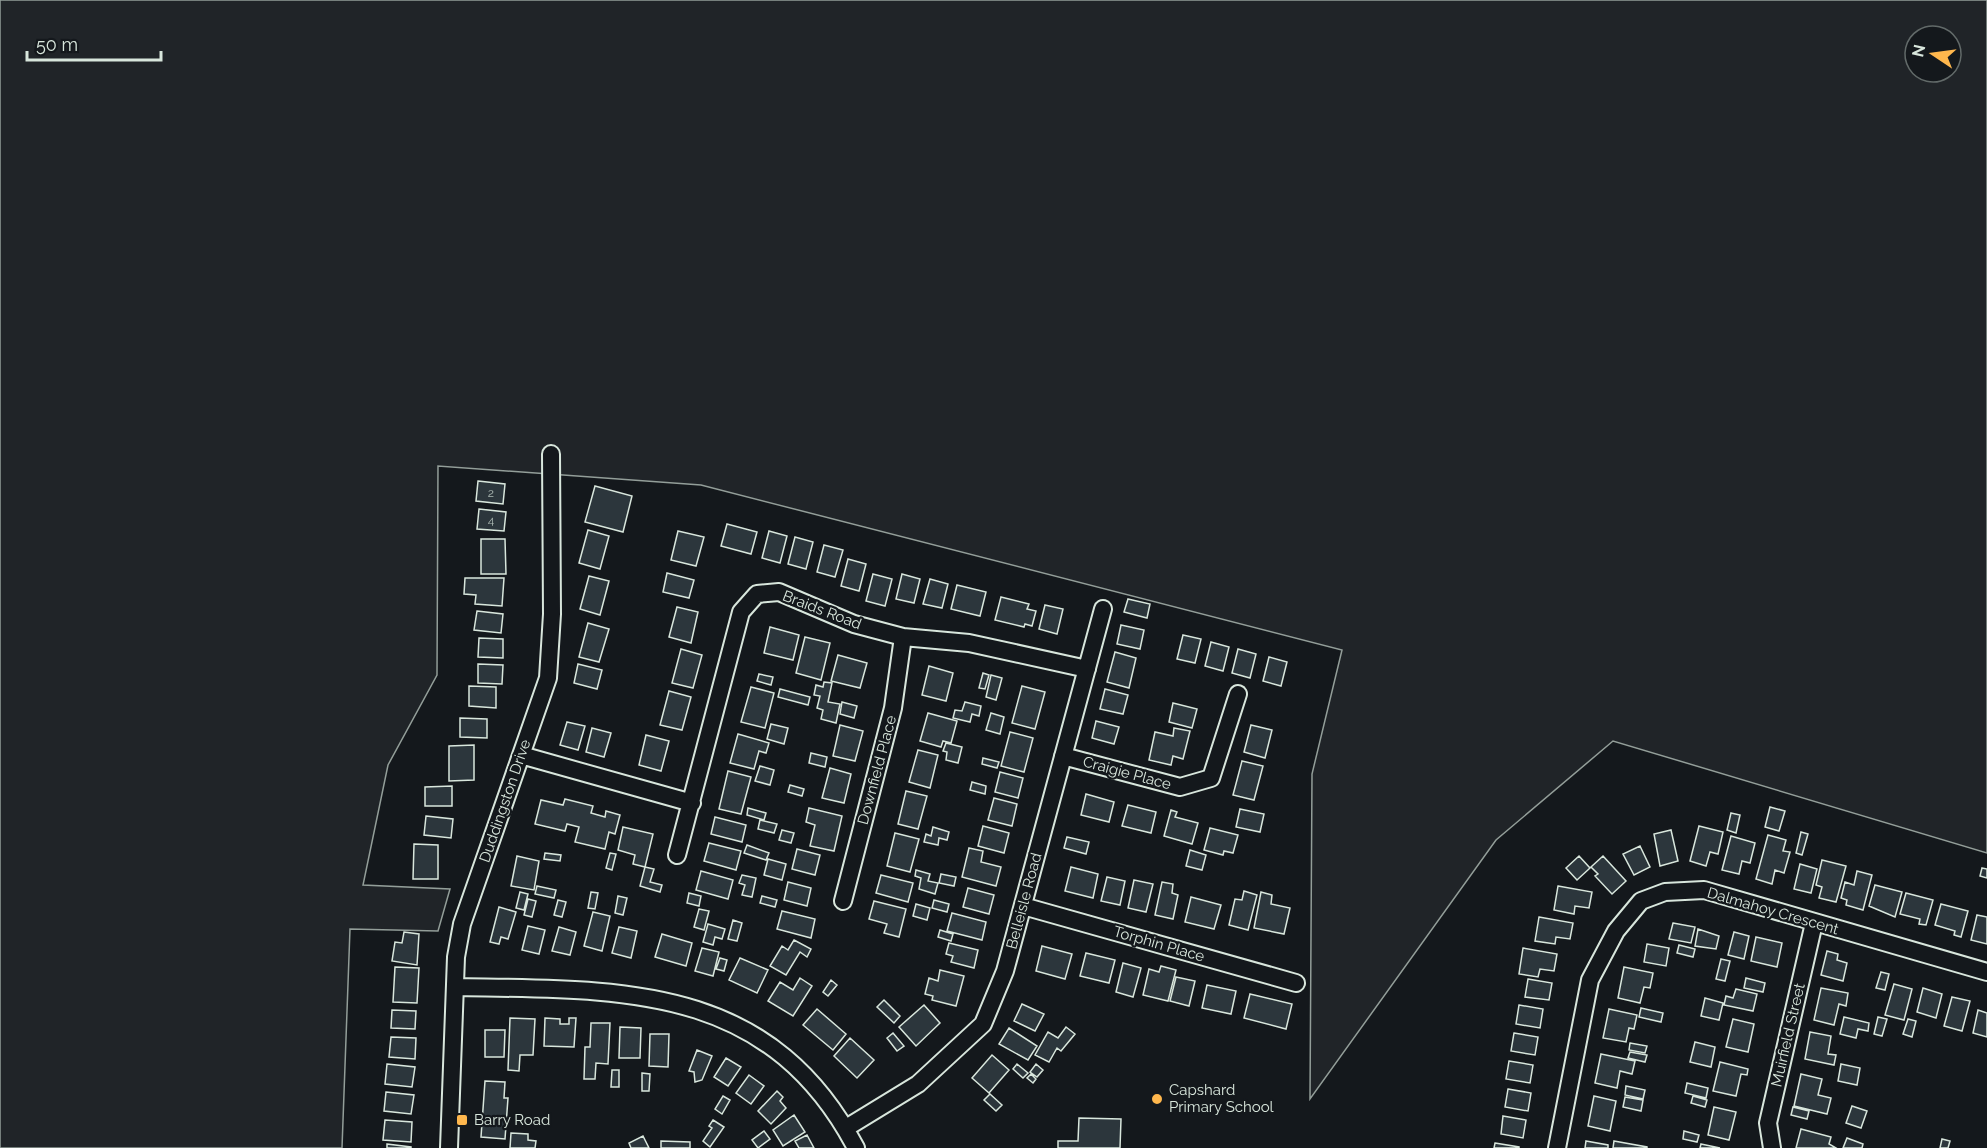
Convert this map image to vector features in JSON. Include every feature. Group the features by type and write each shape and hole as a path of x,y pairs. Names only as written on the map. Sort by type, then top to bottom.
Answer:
{"street":[{"name":"Duddingston Drive","path":"449,1148 455,987 462,924 548,678 552,615 551,454"},
{"name":"Braids Road","path":"677,855 741,612 757,594 779,592 854,624 903,637 969,643 1087,669"},
{"name":"Belleisle Road","path":"846,1128 918,1084 983,1024 1005,971 1103,609"},
{"name":"Downfield Place","path":"843,902 893,708 903,637"},
{"name":"Craigie Place","path":"1063,756 1180,787 1211,778 1238,694"},
{"path":"521,755 692,803"},
{"name":"Dalmahoy Crescent","path":"1557,1148 1590,980 1616,931 1641,901 1665,892 1704,890 1987,972"},
{"name":"Torphin Place","path":"1023,906 1296,982"},
{"name":"Muirfield Street","path":"1772,1148 1768,1123 1814,923"},
{"path":"455,987 621,992 693,1007 727,1020 772,1046 823,1096 846,1128 856,1148"}],"shaded area":[{"path":"0,0 1987,0 1987,853 1613,741 1496,840 1310,1099 1312,774 1342,650 701,485 438,466 437,675 388,765 363,885 450,889 438,931 350,929 342,1148 0,1148"}],"building":[{"path":"478,481 505,484 503,504 476,501"},
{"path":"595,486 632,496 623,532 585,522"},
{"path":"479,509 506,512 504,531 477,529"},
{"path":"727,524 757,532 751,554 721,546"},
{"path":"588,530 609,536 600,569 579,563"},
{"path":"678,531 704,537 696,566 671,560"},
{"path":"769,531 787,536 780,563 762,558"},
{"path":"795,537 813,542 806,569 788,564"},
{"path":"481,539 505,539 506,574 481,574"},
{"path":"824,545 843,550 835,577 817,572"},
{"path":"848,559 866,564 859,591 841,586"},
{"path":"667,573 694,580 689,598 663,592"},
{"path":"873,574 892,579 885,606 866,601"},
{"path":"902,574 920,579 914,603 896,599"},
{"path":"589,576 609,581 600,615 580,609"},
{"path":"465,578 504,578 502,606 475,604 476,595 464,594"},
{"path":"930,579 948,584 942,608 923,604"},
{"path":"957,585 986,592 980,616 951,609"},
{"path":"1001,597 1029,604 1027,609 1036,611 1032,626 1025,624 1024,627 995,620"},
{"path":"1128,599 1150,604 1147,618 1124,612"},
{"path":"1045,605 1063,609 1057,634 1039,629"},
{"path":"677,607 698,612 691,643 669,637"},
{"path":"477,611 503,614 501,633 474,630"},
{"path":"588,623 609,629 599,662 579,657"},
{"path":"1121,625 1144,630 1140,649 1117,644"},
{"path":"770,627 799,635 793,660 764,653"},
{"path":"1183,635 1201,639 1195,663 1177,659"},
{"path":"805,637 830,643 821,680 796,673"},
{"path":"479,638 503,639 503,658 478,657"},
{"path":"1211,642 1229,647 1223,671 1205,666"},
{"path":"681,649 702,655 693,688 672,683"},
{"path":"1238,649 1256,654 1250,678 1232,673"},
{"path":"1115,652 1136,658 1129,688 1107,682"},
{"path":"838,655 867,663 860,688 831,681"},
{"path":"1269,657 1287,662 1281,686 1263,681"},
{"path":"478,664 503,665 502,684 478,683"},
{"path":"578,664 602,670 597,689 574,683"},
{"path":"929,666 953,673 946,701 922,695"},
{"path":"983,673 989,675 985,689 979,688"},
{"path":"759,674 773,677 771,685 757,681"},
{"path":"991,675 1002,678 996,700 986,697"},
{"path":"824,682 832,683 828,702 840,704 836,723 821,719 823,710 817,708 820,696 814,695 816,685 823,687"},
{"path":"469,686 496,687 496,708 469,706"},
{"path":"1022,686 1045,692 1035,729 1012,723"},
{"path":"751,687 774,693 765,728 741,722"},
{"path":"780,689 810,697 808,705 778,697"},
{"path":"1105,689 1128,695 1123,714 1100,709"},
{"path":"669,691 691,697 682,730 660,725"},
{"path":"842,702 857,706 854,718 840,714"},
{"path":"965,702 981,706 979,716 972,714 970,722 953,718 955,710 962,711"},
{"path":"1173,703 1197,709 1192,728 1169,722"},
{"path":"928,713 957,721 951,743 943,741 941,747 920,741"},
{"path":"991,713 1004,717 1000,734 986,730"},
{"path":"460,718 487,719 487,738 460,737"},
{"path":"1096,721 1119,727 1114,744 1092,738"},
{"path":"567,722 585,726 578,750 560,745"},
{"path":"771,724 788,728 784,744 767,739"},
{"path":"840,725 863,731 855,761 833,756"},
{"path":"1251,725 1272,730 1265,758 1244,752"},
{"path":"592,728 611,733 604,757 586,752"},
{"path":"1174,728 1190,731 1183,759 1173,756 1171,765 1149,760 1155,732 1173,736"},
{"path":"1010,732 1033,738 1024,772 1001,766"},
{"path":"738,734 769,743 766,753 759,751 754,769 730,763"},
{"path":"646,735 669,741 661,771 639,765"},
{"path":"946,743 962,747 958,763 946,760 947,752 943,751"},
{"path":"474,745 474,780 449,781 449,746"},
{"path":"918,750 938,755 930,788 909,782"},
{"path":"811,753 827,757 825,767 809,763"},
{"path":"983,758 999,762 997,768 982,764"},
{"path":"1242,761 1263,766 1254,800 1233,795"},
{"path":"760,766 774,770 770,785 755,781"},
{"path":"830,768 851,774 844,803 822,798"},
{"path":"728,771 751,777 741,814 719,809"},
{"path":"1000,772 1023,778 1018,798 995,792"},
{"path":"972,782 986,786 985,794 970,790"},
{"path":"790,785 804,789 802,796 788,792"},
{"path":"452,786 452,806 425,806 425,787"},
{"path":"906,791 927,796 918,829 898,824"},
{"path":"1086,794 1114,802 1109,822 1081,815"},
{"path":"994,798 1017,804 1012,826 988,820"},
{"path":"565,799 593,806 591,813 605,817 606,811 620,815 615,834 609,832 605,849 575,842 579,827 567,824 565,831 535,824 541,800 563,805"},
{"path":"1128,805 1156,812 1151,833 1122,826"},
{"path":"1770,807 1785,811 1779,831 1765,827"},
{"path":"748,808 766,813 764,820 747,815"},
{"path":"809,808 842,816 834,851 810,846 815,825 806,822"},
{"path":"1240,809 1264,814 1260,832 1236,827"},
{"path":"1171,810 1177,812 1175,817 1198,823 1192,844 1164,836"},
{"path":"1731,813 1740,815 1736,833 1727,830"},
{"path":"426,816 453,819 451,838 424,835"},
{"path":"715,817 746,825 742,842 711,834"},
{"path":"760,820 777,824 774,833 758,829"},
{"path":"983,826 1009,833 1004,853 978,846"},
{"path":"1699,826 1723,832 1718,854 1710,852 1706,866 1690,861"},
{"path":"623,827 653,834 645,867 633,864 635,855 618,850"},
{"path":"933,827 949,832 947,840 939,838 938,845 924,842 926,834 931,836"},
{"path":"1210,828 1238,835 1233,853 1224,851 1223,855 1204,850"},
{"path":"782,830 794,833 791,843 779,840"},
{"path":"1671,830 1678,861 1660,866 1654,834"},
{"path":"1801,832 1808,834 1802,855 1796,853"},
{"path":"895,833 919,839 910,872 887,866"},
{"path":"1768,835 1786,840 1783,851 1790,852 1784,873 1775,870 1772,884 1756,879"},
{"path":"1731,836 1755,843 1750,863 1742,861 1739,874 1722,870"},
{"path":"1067,837 1089,842 1086,854 1064,848"},
{"path":"709,843 741,851 736,870 704,861"},
{"path":"414,844 438,845 438,879 413,879"},
{"path":"747,845 769,853 766,860 744,853"},
{"path":"1640,846 1650,867 1634,875 1623,854"},
{"path":"969,848 983,851 981,862 1001,867 996,886 962,877"},
{"path":"797,849 820,855 815,875 792,869"},
{"path":"1190,850 1206,855 1202,870 1186,866"},
{"path":"545,853 561,855 560,861 544,859"},
{"path":"610,853 616,854 612,870 606,868"},
{"path":"517,856 539,861 534,890 511,886"},
{"path":"1579,856 1590,868 1577,880 1566,868"},
{"path":"1603,856 1626,881 1612,894 1595,876 1598,874 1591,867"},
{"path":"768,859 786,864 782,880 764,875"},
{"path":"1822,860 1846,866 1836,902 1819,898 1822,887 1816,885"},
{"path":"1800,864 1817,869 1811,893 1794,889"},
{"path":"645,867 654,869 650,882 662,885 660,892 640,886"},
{"path":"1071,867 1098,874 1093,898 1065,891"},
{"path":"1982,868 1987,869 1987,878 1980,876"},
{"path":"916,870 930,874 928,881 938,883 935,894 919,889 921,878 915,876"},
{"path":"701,871 733,880 728,899 696,890"},
{"path":"1857,871 1872,875 1863,910 1846,905 1847,900 1841,898 1845,882 1854,885"},
{"path":"941,874 956,877 954,886 939,883"},
{"path":"742,875 756,878 752,897 742,895 745,885 739,883"},
{"path":"881,875 913,883 908,902 876,893"},
{"path":"1107,877 1125,881 1120,905 1101,901"},
{"path":"1134,880 1153,884 1146,912 1128,908"},
{"path":"788,882 811,888 807,906 784,900"},
{"path":"1162,882 1173,884 1172,893 1178,895 1173,919 1155,915"},
{"path":"1875,885 1902,892 1895,917 1869,906"},
{"path":"537,886 556,890 554,898 535,894"},
{"path":"1558,886 1592,892 1589,908 1575,906 1574,914 1554,910"},
{"path":"968,888 994,895 989,914 963,907"},
{"path":"1244,891 1257,895 1248,930 1229,925 1235,899 1242,900"},
{"path":"520,892 528,894 524,910 516,908"},
{"path":"591,892 598,893 595,909 588,908"},
{"path":"1261,892 1272,895 1271,904 1290,908 1284,934 1254,928"},
{"path":"689,893 701,896 699,906 687,903"},
{"path":"1906,893 1933,900 1926,925 1919,924 1920,919 1900,914"},
{"path":"618,896 627,898 623,915 615,913"},
{"path":"762,896 777,900 775,907 760,903"},
{"path":"1191,897 1221,905 1214,929 1185,922"},
{"path":"528,899 536,901 532,917 524,915"},
{"path":"558,900 566,902 562,917 554,915"},
{"path":"934,900 949,904 947,912 932,908"},
{"path":"874,901 906,909 899,937 884,933 887,924 869,919"},
{"path":"916,904 930,908 927,920 913,916"},
{"path":"1941,904 1968,911 1961,937 1954,935 1955,931 1935,925"},
{"path":"499,907 516,912 508,939 501,937 499,944 490,942"},
{"path":"699,909 709,911 704,930 694,927"},
{"path":"782,911 815,919 811,938 777,929"},
{"path":"593,912 610,916 602,951 584,946"},
{"path":"952,913 986,922 982,940 947,931"},
{"path":"1977,915 1987,917 1987,944 1971,940"},
{"path":"1539,917 1573,923 1570,939 1556,937 1555,944 1535,941"},
{"path":"733,920 742,923 737,941 728,939"},
{"path":"1673,923 1695,927 1691,943 1669,939"},
{"path":"708,924 725,929 722,939 715,937 713,945 703,942"},
{"path":"528,926 545,930 539,954 522,950"},
{"path":"559,927 576,932 570,955 552,951"},
{"path":"619,927 637,931 631,958 612,953"},
{"path":"1698,929 1719,936 1716,949 1695,946"},
{"path":"940,930 953,934 951,941 938,937"},
{"path":"404,932 419,934 417,965 392,961 395,942 402,943"},
{"path":"1734,932 1749,936 1744,959 1728,955"},
{"path":"662,934 692,943 686,966 655,957"},
{"path":"1756,937 1782,943 1777,967 1751,961"},
{"path":"794,940 811,949 807,957 800,952 786,975 770,966 782,946 788,950"},
{"path":"949,943 978,950 974,968 951,962 953,956 946,954"},
{"path":"1647,944 1669,948 1666,966 1644,962"},
{"path":"1679,945 1695,949 1693,957 1677,953"},
{"path":"1042,946 1072,954 1065,979 1036,971"},
{"path":"702,948 719,952 713,976 695,971"},
{"path":"1523,948 1557,954 1554,971 1540,969 1538,977 1519,974"},
{"path":"1827,951 1838,954 1837,960 1847,963 1843,981 1821,975"},
{"path":"1086,953 1115,960 1109,983 1080,976"},
{"path":"720,958 727,960 724,971 716,969"},
{"path":"740,958 768,970 757,993 729,980"},
{"path":"1721,959 1730,961 1725,981 1716,979"},
{"path":"1123,963 1141,968 1133,997 1116,992"},
{"path":"1161,966 1176,970 1168,1001 1143,995 1149,969 1159,972"},
{"path":"395,967 419,968 417,1003 393,1002"},
{"path":"1624,967 1653,973 1650,988 1644,987 1640,1003 1618,998"},
{"path":"940,970 964,976 956,1006 932,1000 933,996 925,994 929,978 938,981"},
{"path":"1881,972 1889,974 1885,990 1876,988"},
{"path":"1176,977 1195,981 1189,1006 1170,1001"},
{"path":"800,978 812,986 793,1016 768,1001 780,982 793,990"},
{"path":"1746,978 1765,983 1763,992 1744,988"},
{"path":"1528,979 1552,983 1549,1000 1525,997"},
{"path":"831,980 837,985 828,996 823,992"},
{"path":"1894,984 1912,989 1904,1020 1885,1015"},
{"path":"1207,985 1236,991 1231,1014 1202,1008"},
{"path":"1821,988 1848,993 1846,1006 1839,1004 1834,1025 1814,1020"},
{"path":"1923,988 1942,994 1936,1018 1917,1012"},
{"path":"1736,989 1757,994 1753,1011 1724,1005 1726,996 1733,998"},
{"path":"1250,994 1292,1004 1286,1029 1244,1018"},
{"path":"1952,997 1970,1001 1962,1031 1944,1026"},
{"path":"1705,998 1723,1003 1719,1020 1701,1016"},
{"path":"884,1000 900,1016 894,1023 877,1007"},
{"path":"1022,1004 1044,1014 1035,1031 1014,1021"},
{"path":"924,1005 940,1023 916,1046 899,1027"},
{"path":"1519,1005 1543,1009 1540,1028 1516,1024"},
{"path":"1641,1008 1663,1013 1661,1022 1639,1017"},
{"path":"817,1009 846,1034 833,1050 803,1025"},
{"path":"1609,1009 1637,1015 1634,1029 1629,1028 1626,1042 1603,1038"},
{"path":"392,1010 416,1011 415,1029 391,1028"},
{"path":"1978,1010 1987,1013 1987,1037 1973,1033"},
{"path":"1844,1017 1869,1023 1868,1031 1858,1029 1856,1038 1840,1034"},
{"path":"1878,1017 1887,1019 1882,1036 1874,1034"},
{"path":"510,1018 535,1019 533,1055 520,1055 519,1071 508,1070"},
{"path":"545,1018 560,1019 560,1024 569,1024 569,1018 576,1018 574,1047 544,1046"},
{"path":"1733,1019 1754,1024 1748,1052 1726,1047"},
{"path":"1908,1019 1916,1021 1912,1037 1903,1034"},
{"path":"591,1023 610,1023 608,1064 596,1063 595,1079 584,1079 585,1047 590,1047"},
{"path":"620,1027 641,1028 640,1058 619,1058"},
{"path":"1066,1027 1075,1034 1061,1051 1057,1048 1049,1062 1035,1055 1048,1032 1058,1038"},
{"path":"1009,1028 1037,1046 1028,1060 999,1044"},
{"path":"485,1030 505,1030 504,1057 485,1057"},
{"path":"1810,1032 1831,1036 1828,1054 1836,1055 1834,1065 1805,1059"},
{"path":"893,1033 904,1046 897,1051 887,1038"},
{"path":"1514,1033 1538,1037 1535,1055 1511,1051"},
{"path":"650,1034 669,1034 668,1067 649,1066"},
{"path":"391,1037 416,1038 415,1059 389,1057"},
{"path":"850,1038 874,1060 857,1078 834,1056"},
{"path":"1695,1042 1715,1047 1711,1067 1690,1062"},
{"path":"1630,1043 1647,1046 1645,1053 1629,1050"},
{"path":"697,1050 712,1056 702,1080 695,1082 694,1072 689,1071"},
{"path":"1630,1052 1647,1055 1645,1062 1628,1058"},
{"path":"1601,1054 1635,1061 1632,1074 1620,1071 1617,1088 1595,1083"},
{"path":"992,1055 1009,1070 989,1093 972,1078"},
{"path":"726,1058 741,1067 728,1086 714,1077"},
{"path":"1509,1061 1533,1065 1530,1083 1506,1079"},
{"path":"1720,1062 1748,1069 1747,1075 1741,1074 1736,1096 1713,1091"},
{"path":"387,1064 415,1067 412,1087 385,1084"},
{"path":"1017,1064 1028,1073 1023,1078 1013,1069"},
{"path":"1036,1064 1043,1070 1037,1077 1030,1072"},
{"path":"1841,1064 1860,1068 1857,1085 1838,1081"},
{"path":"612,1070 619,1070 619,1087 611,1087"},
{"path":"642,1073 650,1074 649,1091 642,1091"},
{"path":"1031,1074 1036,1079 1033,1083 1027,1078"},
{"path":"1801,1074 1822,1079 1818,1095 1831,1098 1827,1114 1794,1106"},
{"path":"749,1075 764,1086 751,1104 736,1093"},
{"path":"485,1081 505,1082 504,1098 508,1098 505,1139 481,1137"},
{"path":"1687,1083 1708,1088 1706,1098 1685,1093"},
{"path":"1626,1086 1645,1090 1643,1099 1625,1095"},
{"path":"1508,1089 1531,1093 1528,1111 1505,1107"},
{"path":"777,1091 783,1097 780,1101 786,1108 771,1124 758,1111"},
{"path":"386,1092 414,1095 411,1114 384,1111"},
{"path":"990,1094 1002,1105 996,1111 984,1100"},
{"path":"723,1096 730,1100 722,1114 715,1109"},
{"path":"1594,1096 1616,1101 1610,1131 1588,1126"},
{"path":"1693,1096 1707,1100 1705,1107 1691,1103"},
{"path":"1625,1097 1643,1100 1641,1111 1623,1107"},
{"path":"1852,1106 1867,1111 1861,1128 1846,1123"},
{"path":"1714,1107 1736,1112 1729,1140 1708,1135"},
{"path":"1793,1107 1809,1111 1807,1119 1791,1115"},
{"path":"794,1115 805,1132 783,1146 773,1130"},
{"path":"1503,1116 1526,1120 1523,1138 1501,1134"},
{"path":"1079,1118 1121,1119 1120,1148 1058,1148 1058,1141 1078,1141"},
{"path":"385,1120 412,1122 411,1142 383,1140"},
{"path":"713,1120 724,1127 710,1147 703,1141 712,1128 709,1126"},
{"path":"1801,1129 1831,1137 1829,1144 1836,1148 1796,1148"},
{"path":"764,1131 770,1139 758,1148 752,1140"},
{"path":"1684,1131 1699,1135 1697,1142 1683,1139"},
{"path":"511,1133 528,1134 528,1140 536,1141 535,1148 510,1148"},
{"path":"807,1135 814,1148 799,1148 795,1141"},
{"path":"643,1136 649,1148 631,1148 629,1143"},
{"path":"1847,1138 1863,1144 1862,1148 1843,1148"},
{"path":"1942,1139 1950,1141 1948,1148 1940,1148"},
{"path":"661,1141 690,1142 690,1148 661,1148"},
{"path":"1586,1141 1608,1145 1608,1148 1585,1148"},
{"path":"1614,1141 1647,1147 1647,1148 1613,1148"},
{"path":"1495,1143 1519,1147 1519,1148 1494,1148"},
{"path":"387,1144 411,1147 411,1148 387,1148"},
{"path":"1701,1144 1720,1148 1700,1148"}],"place":[{"name":"Capshard Primary School","path":"1157,1099"},
{"name":"Barry Road","path":"462,1120"}]}
